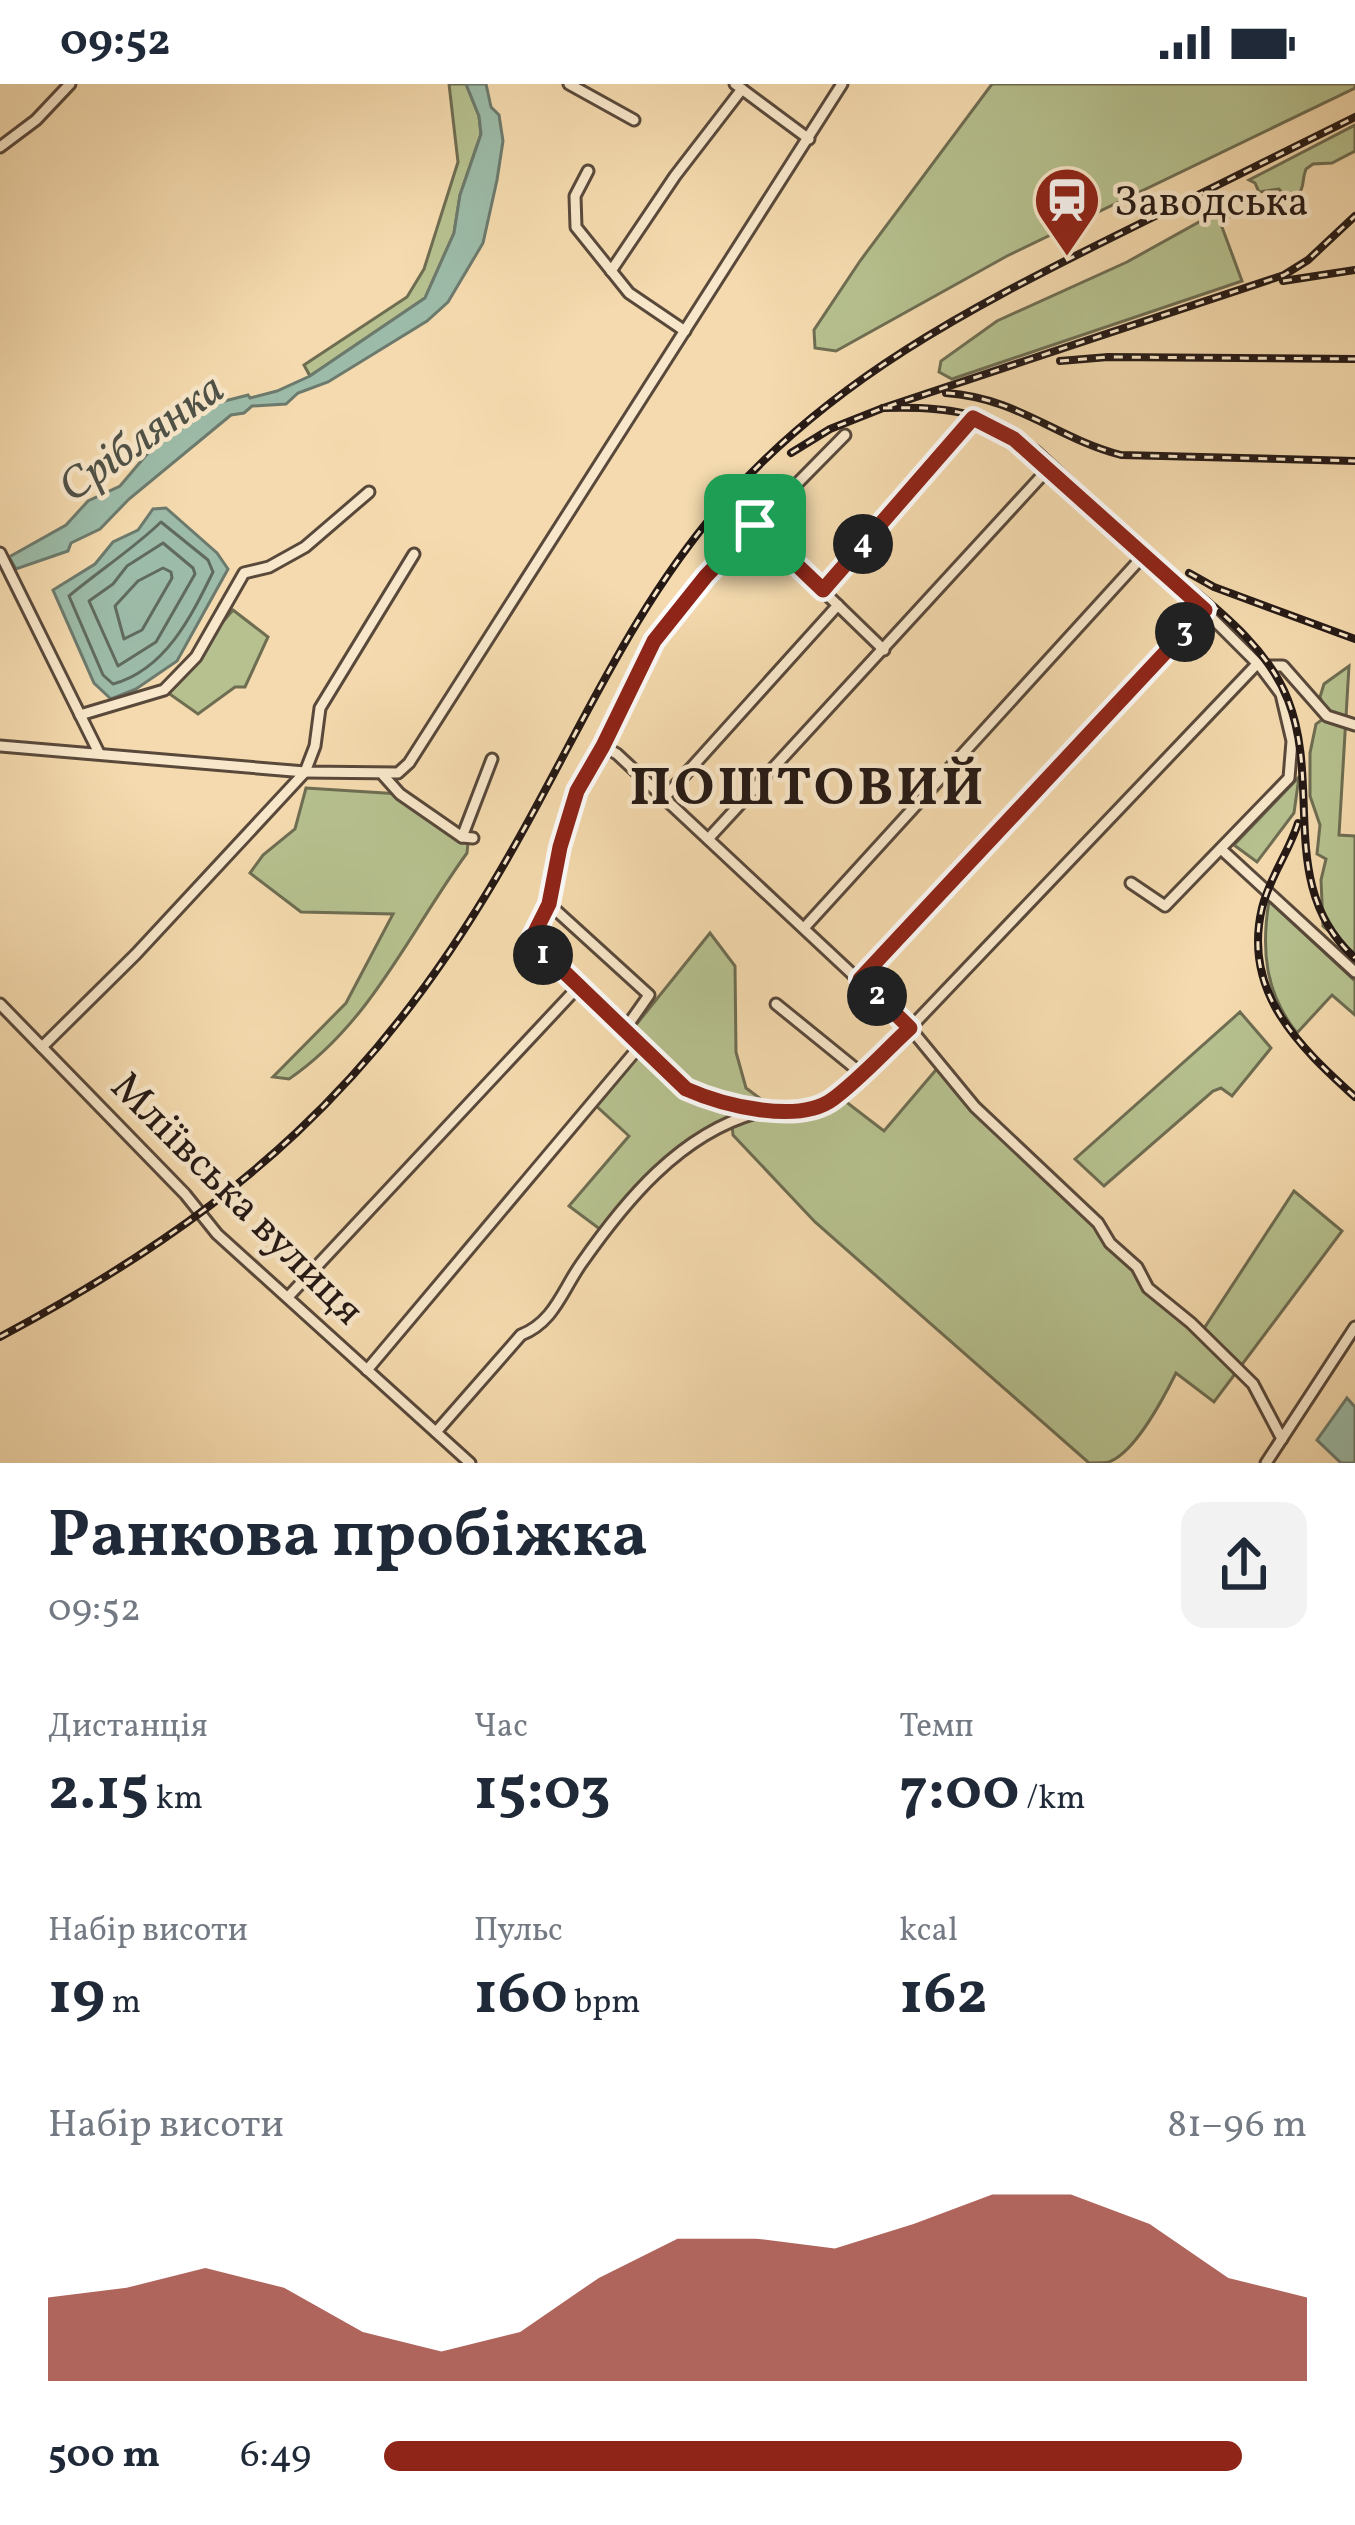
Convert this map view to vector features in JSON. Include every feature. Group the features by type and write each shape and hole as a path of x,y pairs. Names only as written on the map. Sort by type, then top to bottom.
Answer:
{"street":[{"path":"0,147 36,120 70,84"},
{"path":"569,84 634,121"},
{"path":"0,746 304,772 383,775 409,764 842,84"},
{"path":"611,272 738,86 808,139"},
{"path":"588,171 575,196 576,227 644,305 685,331"},
{"path":"823,590 973,418 1014,439 1205,610 1281,694 1292,741 1291,770 1278,791 1166,906 1131,884"},
{"path":"845,435 706,576 654,641 577,791 549,904 531,940 686,1089 748,1109 808,1111 831,1101 910,1028 1259,665 1283,666 1327,716 1355,725"},
{"path":"708,839 1048,469"},
{"path":"80,715 164,690 196,658 244,573 269,568 305,547 369,492"},
{"path":"755,525 884,650"},
{"path":"1,554 99,753"},
{"path":"42,1047 136,954 304,772 315,746 320,708 414,554"},
{"path":"804,928 1144,555"},
{"path":"664,799 838,605"},
{"path":"860,979 1205,610"},
{"path":"603,746 910,1028 975,1107 1098,1223 1148,1288 1191,1322 1252,1384 1282,1439"},
{"path":"383,775 400,794 468,838 492,759"},
{"path":"1221,849 1355,972"},
{"path":"549,904 649,995 623,1032"},
{"path":"289,1297 577,988"},
{"name":"Мліївська вулиця","path":"0,1004 185,1194 217,1234 470,1463"},
{"path":"776,1004 861,1073"},
{"path":"367,1370 639,1047"},
{"path":"436,1432 521,1335 535,1330 556,1308 580,1265 666,1163 726,1121 773,1108"},
{"path":"1265,1463 1355,1327"}],"green space":[{"path":"449,84 466,84 481,134 460,195 454,233 425,298 310,376 304,365 407,297 424,269 458,162"},
{"path":"992,84 1355,84 1355,88 1007,256 836,351 815,348 814,330 860,261"},
{"path":"1355,125 1355,151 1306,169 1298,194 1286,198 1279,189 1259,192 1249,180"},
{"path":"1230,198 1239,215 1219,219 1242,281 952,379 939,372 941,361 997,321 1127,262 1206,218 1204,212"},
{"path":"233,610 268,637 245,687 235,687 198,714 164,690"},
{"path":"1349,666 1339,835 1355,836 1355,955 1323,926 1321,880 1326,859 1317,854 1320,825 1310,796 1316,724 1327,716 1320,697 1324,684"},
{"path":"1299,777 1294,813 1257,862 1234,845"},
{"path":"306,788 400,794 468,843 467,853 366,1003 318,1056 289,1079 273,1077 346,1003 393,914 301,912 250,873 263,855 295,829"},
{"path":"1269,901 1355,981 1355,1015 1332,995 1297,1033 1278,1002 1268,970"},
{"path":"710,933 735,966 736,1052 746,1088 773,1108 726,1121 666,1163 605,1233 569,1206 629,1136 592,1102 638,1047 627,1036"},
{"path":"1240,1012 1271,1048 1232,1096 1221,1088 1213,1091 1104,1186 1075,1159"},
{"path":"941,1064 961,1091 1137,1267 1148,1289 1201,1333 1294,1191 1342,1231 1214,1402 1176,1373 1129,1447 1109,1462 1089,1463 815,1222 733,1135 732,1125 746,1120 845,1101 884,1131"}],"water":[{"path":"466,84 486,84 503,141 483,243 448,302 427,321 286,404 252,406 231,415 100,529 71,543 68,551 16,569 9,557 66,525 88,501 120,486 153,447 205,406 277,391 310,376 425,298 454,233 460,195 481,134"},
{"path":"166,508 217,553 228,569 177,661 136,689 111,699 94,683 53,590 95,564 113,542 138,530 153,509"},
{"path":"1347,1398 1355,1407 1355,1463 1341,1463 1317,1440"}],"railway":[{"path":"0,1337 162,1240 232,1188 297,1132 356,1071 412,1004 464,929 663,582 725,501 811,418 955,320 1355,117"},
{"path":"791,453 830,429 883,408 1284,275 1308,260 1355,216"},
{"path":"1283,281 1355,270"},
{"path":"1060,361 1108,357 1355,359"},
{"path":"946,393 995,402 1121,455 1355,461"},
{"path":"883,408 964,414 1018,436 1247,638 1288,700 1302,767 1308,868 1316,900 1331,930 1355,958"},
{"path":"1189,573 1214,587 1355,639"},
{"path":"1298,823 1262,908 1260,966 1280,1015 1314,1058 1355,1097"}],"place":[{"name":"Заводська","path":"1067,259"}],"district":[{"name":"ПОШТОВИЙ","path":"808,785"}],"route":[{"path":"973,418 1014,439 1205,610 860,979 910,1028 831,1101 808,1111 748,1109 686,1089 531,940 549,904 577,791 654,641 755,525 823,590 973,418"}],"water label":[{"name":"Сріблянка","path":"140,436"}]}
